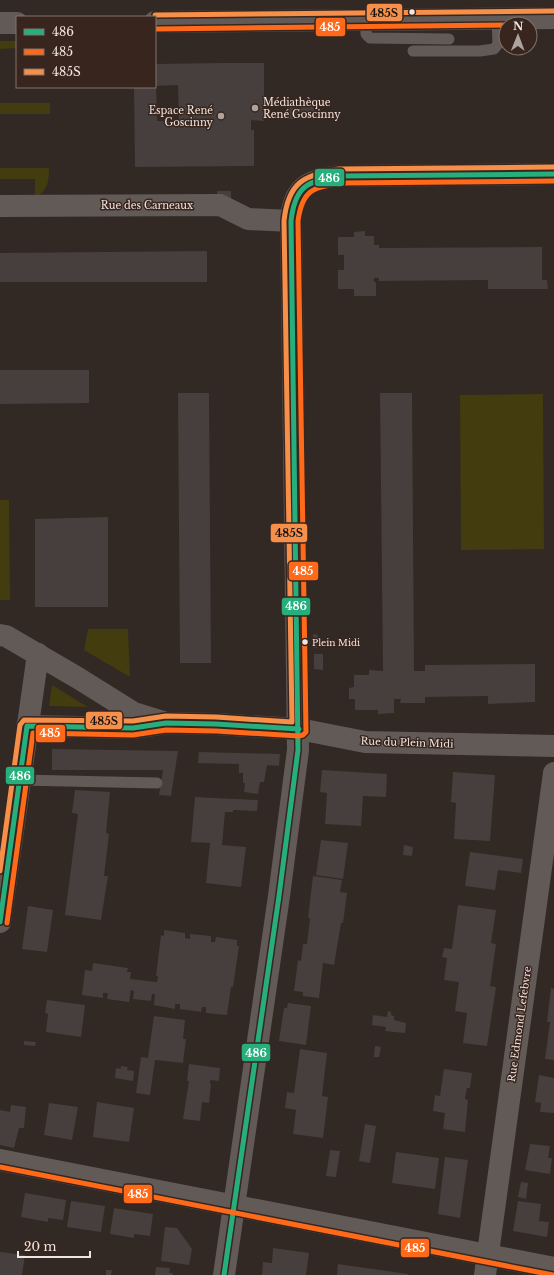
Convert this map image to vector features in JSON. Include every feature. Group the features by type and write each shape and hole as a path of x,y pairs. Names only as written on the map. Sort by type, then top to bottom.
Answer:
{"street":[{"path":"156,22 554,18"},
{"path":"0,23 16,23"},
{"path":"224,1275 279,896 298,750 299,728 291,221 294,200 301,189 309,184 322,178 340,176 554,174"},
{"name":"Rue des Carneaux","path":"0,206 220,205 248,219 291,221"},
{"name":"Rue du Plein Midi","path":"0,635 6,636 38,654 134,713 166,723"},
{"path":"0,922 38,654"},
{"name":"Rue du Plein Midi","path":"27,726 133,728 166,723 216,724 299,728 365,742 554,746"},
{"name":"Rue Edmond Lefebvre","path":"486,1265 554,773"},
{"path":"0,1160 234,1205 486,1265 554,1268"}],"lane":[{"path":"413,51 480,51 494,49 498,44 497,19"},
{"path":"366,20 366,34 370,38 449,39"},
{"path":"20,780 158,783"}],"shaded area":[{"path":"0,41 16,41 16,48 0,49"},
{"path":"0,103 50,103 50,114 0,114"},
{"path":"0,168 49,168 47,185 43,192 35,197 35,179 0,179"},
{"path":"543,394 544,549 461,550 460,395"},
{"path":"0,500 9,500 10,600 0,600"},
{"path":"88,629 128,629 130,677 84,650"},
{"path":"52,685 88,707 49,706"}],"building":[{"name":"Espace René Goscinny","path":"264,63 264,121 251,120 251,130 254,130 254,166 135,167 134,88 156,88 156,86 156,64","holes":["178,85 179,121 157,121 156,86"]},
{"path":"316,104 316,119 286,119 286,105"},
{"path":"217,191 231,191 231,203 217,203"},
{"path":"365,231 365,236 374,236 374,245 379,245 379,248 542,247 542,280 547,280 548,289 488,289 488,280 379,281 379,278 374,278 374,282 376,282 376,296 354,296 354,289 338,289 338,270 344,270 344,255 338,255 338,237 354,237 354,232"},
{"path":"207,251 207,282 0,282 0,253"},
{"path":"0,370 89,370 89,403 0,404"},
{"path":"178,393 209,393 211,663 180,663"},
{"path":"380,393 412,393 414,671 425,671 425,665 535,664 535,702 488,704 488,696 425,697 425,703 400,703 401,699 394,699 394,713 378,714 378,710 355,710 355,699 349,699 349,688 354,687 354,675 369,675 369,670 383,671"},
{"path":"108,517 108,607 35,607 35,519"},
{"path":"313,634 318,635 317,648 313,648"},
{"path":"314,654 323,654 323,670 314,669"},
{"path":"52,749 178,751 171,796 159,795 163,770 52,770"},
{"path":"199,752 280,754 279,766 267,765 264,782 260,782 258,794 244,792 245,783 243,783 243,773 239,773 239,764 198,763"},
{"path":"322,770 387,774 386,797 363,796 361,826 325,824 327,793 320,792"},
{"path":"453,772 495,775 490,841 454,839 456,803 451,802"},
{"path":"75,790 110,792 106,833 109,834 104,876 108,876 101,920 65,915 78,814 72,813"},
{"path":"195,797 258,800 257,811 233,810 233,812 225,812 222,845 246,847 241,887 206,883 210,843 191,842"},
{"path":"321,840 348,843 343,879 316,875"},
{"path":"404,845 413,847 412,856 403,855"},
{"path":"470,852 523,859 521,873 498,870 495,890 465,886"},
{"path":"313,876 342,880 340,892 347,893 343,923 341,923 334,965 323,963 319,998 303,996 303,992 294,991 298,960 301,961 303,944 307,944 310,918 308,918"},
{"path":"458,905 496,910 491,943 496,944 490,986 496,987 487,1046 463,1043 467,1013 455,1011 459,982 444,980 447,958 442,957 444,948 452,949"},
{"path":"28,906 53,910 47,952 22,949"},
{"path":"164,930 185,933 185,938 190,939 190,934 211,936 211,942 215,942 216,937 237,940 237,946 239,946 227,1015 206,1013 206,1007 202,1007 201,1012 180,1009 180,1004 175,1004 175,1009 154,1005 155,994 152,994 151,1001 133,999 134,991 131,990 129,1002 107,999 108,993 103,993 103,998 82,995 85,970 92,971 93,963 128,968 127,972 131,972 130,979 157,982 158,976 156,976 161,935 164,936"},
{"path":"551,988 554,989 554,1060 545,1059 550,1022 547,1022"},
{"path":"47,1000 85,1005 81,1037 46,1032 48,1014 45,1013"},
{"path":"288,1003 311,1006 306,1045 279,1041 284,1008 287,1008"},
{"path":"388,1011 394,1016 394,1020 406,1023 405,1033 385,1031 386,1027 372,1025 373,1015 387,1017"},
{"path":"154,1016 185,1020 183,1039 186,1039 183,1063 155,1060 150,1095 136,1093 141,1057 148,1058"},
{"path":"24,1041 36,1042 35,1046 24,1045"},
{"path":"375,1046 381,1047 379,1057 374,1057"},
{"path":"300,1049 327,1053 322,1096 328,1097 323,1138 293,1134 296,1110 285,1108 287,1092 294,1093"},
{"path":"189,1064 220,1068 219,1081 210,1080 209,1103 202,1102 200,1121 183,1119 189,1081 187,1081"},
{"path":"121,1066 128,1067 127,1070 134,1071 133,1081 115,1078 116,1068 121,1069"},
{"path":"444,1069 472,1073 470,1088 467,1088 465,1099 468,1100 465,1132 443,1129 445,1113 433,1111 435,1095 440,1096"},
{"path":"539,1075 554,1078 554,1113 540,1112 541,1103 535,1102"},
{"path":"97,1102 134,1108 129,1142 93,1137"},
{"path":"49,1103 78,1107 72,1140 44,1135"},
{"path":"11,1105 26,1107 24,1128 19,1128 14,1148 0,1145 0,1110 10,1112"},
{"path":"365,1124 376,1126 370,1163 359,1161"},
{"path":"530,1144 550,1146 548,1158 552,1158 550,1174 525,1170"},
{"path":"330,1150 340,1151 336,1177 326,1176"},
{"path":"396,1152 439,1158 435,1189 392,1183"},
{"path":"445,1157 468,1160 460,1218 438,1214"},
{"path":"521,1182 528,1183 526,1199 518,1197"},
{"path":"25,1193 66,1200 63,1220 48,1218 48,1222 21,1217"},
{"path":"71,1201 105,1206 101,1232 67,1227"},
{"path":"518,1201 541,1204 539,1221 549,1222 547,1237 513,1231"},
{"path":"114,1208 153,1214 150,1236 134,1234 134,1238 110,1234"},
{"path":"165,1227 177,1228 192,1249 189,1265 161,1261"},
{"path":"273,1248 309,1253 306,1275 262,1275 263,1262 272,1263"},
{"path":"0,1252 25,1255 22,1275 0,1275"},
{"path":"338,1264 408,1274 408,1275 337,1275"},
{"path":"156,1267 170,1268 169,1273 173,1273 172,1275 155,1275"},
{"path":"106,1270 112,1270 111,1275 106,1275"}],"transit line":[{"name":"485S","path":"155,15 554,11"},
{"name":"485","path":"156,29 498,25"},
{"name":"485S","path":"0,871 20,725 24,720 133,721 166,716 216,717 292,722 284,221 289,198 294,189 307,178 326,171 339,169 554,167"},
{"name":"486","path":"224,1275 279,896 298,750 291,221 293,209 296,200 305,187 319,180 340,176 554,174"},
{"name":"485","path":"7,923 33,733 133,735 166,730 216,731 299,736 306,732 298,221 302,203 306,197 310,192 323,186 341,183 554,181"},
{"name":"486","path":"0,922 27,726 133,728 166,723 216,724 299,729"},
{"name":"485","path":"0,1167 553,1275"}],"place":[{"name":"Médiathèque René Goscinny","path":"255,108"},
{"name":"Espace René Goscinny","path":"221,116"},
{"name":"Plein Midi","path":"305,642"}]}
